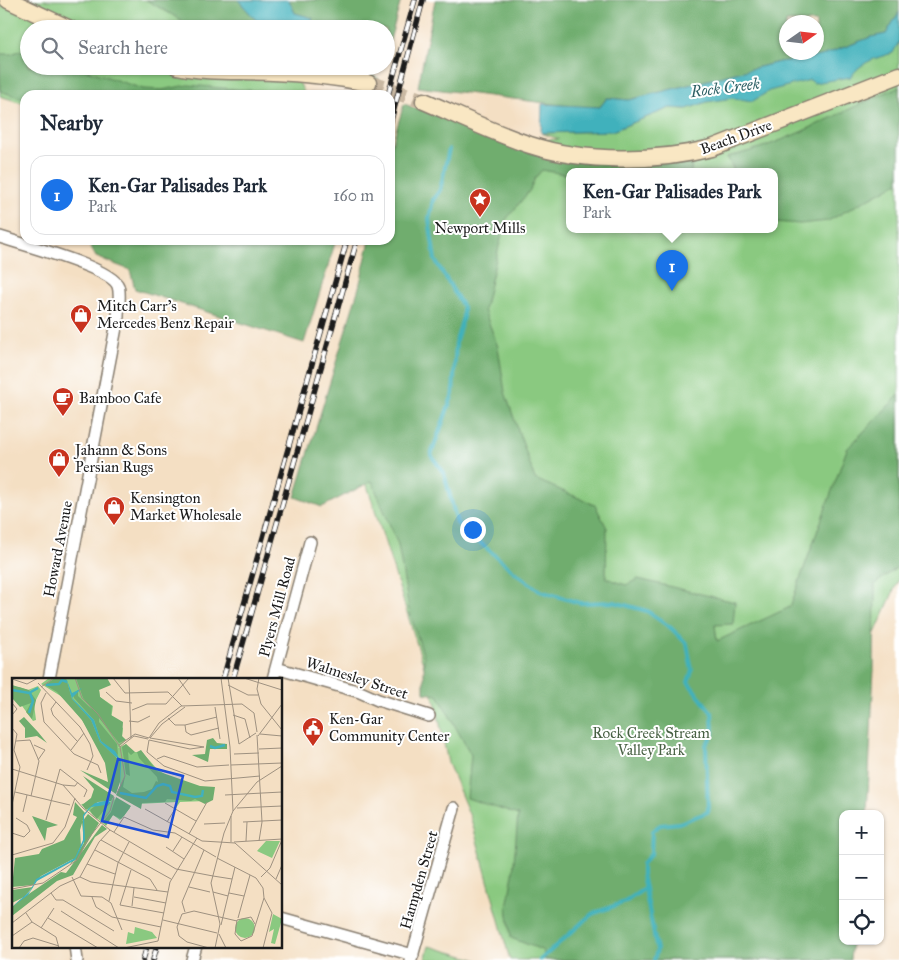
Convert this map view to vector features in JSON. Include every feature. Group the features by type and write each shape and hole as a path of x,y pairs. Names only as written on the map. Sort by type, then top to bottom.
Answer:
{"street":[{"path":"8,0 51,20"},
{"path":"311,75 336,77 368,84"},
{"name":"Beach Drive","path":"424,101 532,146 571,154 632,158 690,154 712,148 899,75"},
{"name":"Howard Avenue","path":"0,238 20,244"},
{"name":"Howard Avenue","path":"22,245 92,267 113,278 118,287 118,317 49,678"},
{"name":"Plyers Mill Road","path":"275,674 310,542"},
{"name":"Walmesley Street","path":"275,674 360,692 378,700 429,716"},
{"name":"Hampden Street","path":"412,957 454,808"},
{"path":"282,918 412,957"}],"green space":[{"path":"0,0 265,0 272,20 20,20 20,75 296,75 303,90 20,90 20,102 0,96"},
{"path":"146,0 238,0 256,20 181,20"},
{"path":"289,0 401,0 395,22 395,20 311,20 312,18 295,13"},
{"path":"435,0 899,0 899,12 886,34 871,37 824,55 824,15 779,15 779,60 793,60 629,100 607,98 600,107 577,107 418,87"},
{"path":"899,33 899,579 851,688 826,960 510,960 471,819 448,763 436,705 349,428 490,185 506,134 548,140 559,139 541,133 612,131 670,108 685,109"},
{"path":"20,51 20,75 102,75 143,89 162,90 20,90 20,97 0,91 0,54 11,54"},
{"path":"362,75 374,75 380,80"},
{"path":"188,85 245,90 162,90"},
{"path":"899,87 899,182 828,221 800,224 778,222 778,168 733,168 727,157 772,144"},
{"name":"Rock Creek Stream Valley Park","path":"404,104 448,119 500,143 547,158 619,166 692,161 691,168 566,168 566,174 542,170 535,178 530,190 505,221 484,310 498,347 505,392 535,479 595,505 607,528 606,578 626,585 638,579 735,602 733,624 715,625 717,641 790,607 847,449 899,395 899,566 875,584 874,669 867,810 839,810 839,945 852,945 850,960 546,960 542,950 511,938 507,907 513,874 518,815 467,798 471,755 438,695 424,693 424,657 409,610 398,545 372,481 322,507 295,497 359,287 369,245 395,245 395,134"},
{"path":"334,245 304,343 135,289 130,270 96,257 90,246"},
{"path":"429,946 478,960 425,960"}],"water":[{"path":"238,0 289,0 295,13 313,18 312,20 256,20"},
{"name":"Rock Creek","path":"899,12 899,42 893,53 864,64 851,77 814,83 810,80 769,91 753,101 732,98 707,102 687,109 670,108 612,131 541,133 542,104 600,107 607,98 629,100 779,62 824,60 824,55 871,37 886,34"}],"waterway":[{"path":"449,149 440,190 433,200 429,219 435,260 463,307 463,317 456,341 453,394 431,455 444,473 457,523 540,591 580,603 614,602 647,611 671,628 687,644 692,671 688,682 712,713 713,734 706,745 708,812 679,823 660,825 652,831 651,854 642,864 642,874 657,950 654,960"},
{"path":"540,960 592,914 625,902 645,888"}],"tunnel":[{"path":"368,83 390,90"},
{"path":"395,92 424,101"}],"railway":[{"path":"395,70 415,0"},
{"path":"395,105 423,0"},
{"path":"389,90 394,75"},
{"path":"223,678 346,245"},
{"path":"233,678 356,245"},
{"path":"143,960 146,948"},
{"path":"153,960 156,948"}],"place":[{"name":"Newport Mills","path":"480,218"},
{"name":"Ken-Gar Palisades Park","path":"672,291"},
{"name":"Mitch Carr's Mercedes Benz Repair","path":"81,334"},
{"name":"Bamboo Cafe","path":"63,417"},
{"name":"Jahann & Sons Persian Rugs","path":"59,478"},
{"name":"Kensington Market Wholesale","path":"114,526"},
{"name":"Ken-Gar Community Center","path":"313,747"}]}
